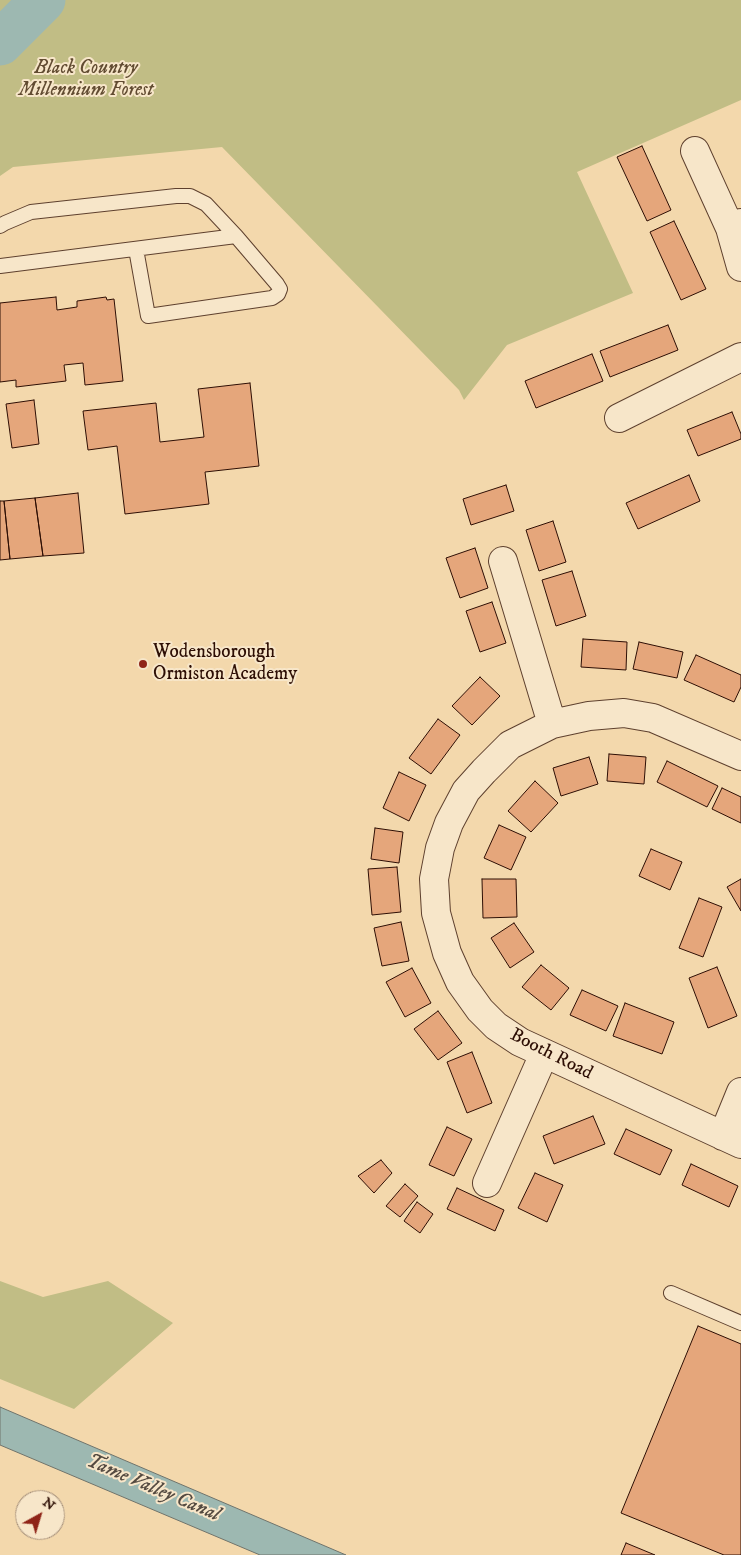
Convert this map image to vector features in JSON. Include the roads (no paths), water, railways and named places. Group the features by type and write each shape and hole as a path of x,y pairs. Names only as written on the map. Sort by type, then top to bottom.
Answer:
{"street":[{"path":"695,151 736,226 741,267"},
{"path":"619,418 741,357"},
{"path":"503,561 552,724"},
{"name":"Booth Road","path":"732,1140 544,1054 520,1042 496,1026 480,1010 460,982 448,953 436,914 434,879 440,848 449,822 466,791 510,746 552,724 589,716 624,713 653,718 741,756"},
{"path":"487,1183 544,1054"},
{"path":"732,1140 741,1092"}],"lane":[{"path":"0,226 5,222 31,212 190,196 206,204 236,236 280,289 278,294 272,298 148,316 136,249"},
{"path":"0,266 236,236"},
{"path":"672,1292 741,1323"}],"water":[{"name":"Tame Valley Canal","path":"0,1407 346,1555 260,1555 0,1445"}],"waterway":[{"path":"0,43 43,0"}],"place":[{"name":"Wodensborough Ormiston Academy","path":"143,664"}],"park label":[{"name":"Black Country Millennium Forest","path":"86,80"}]}
